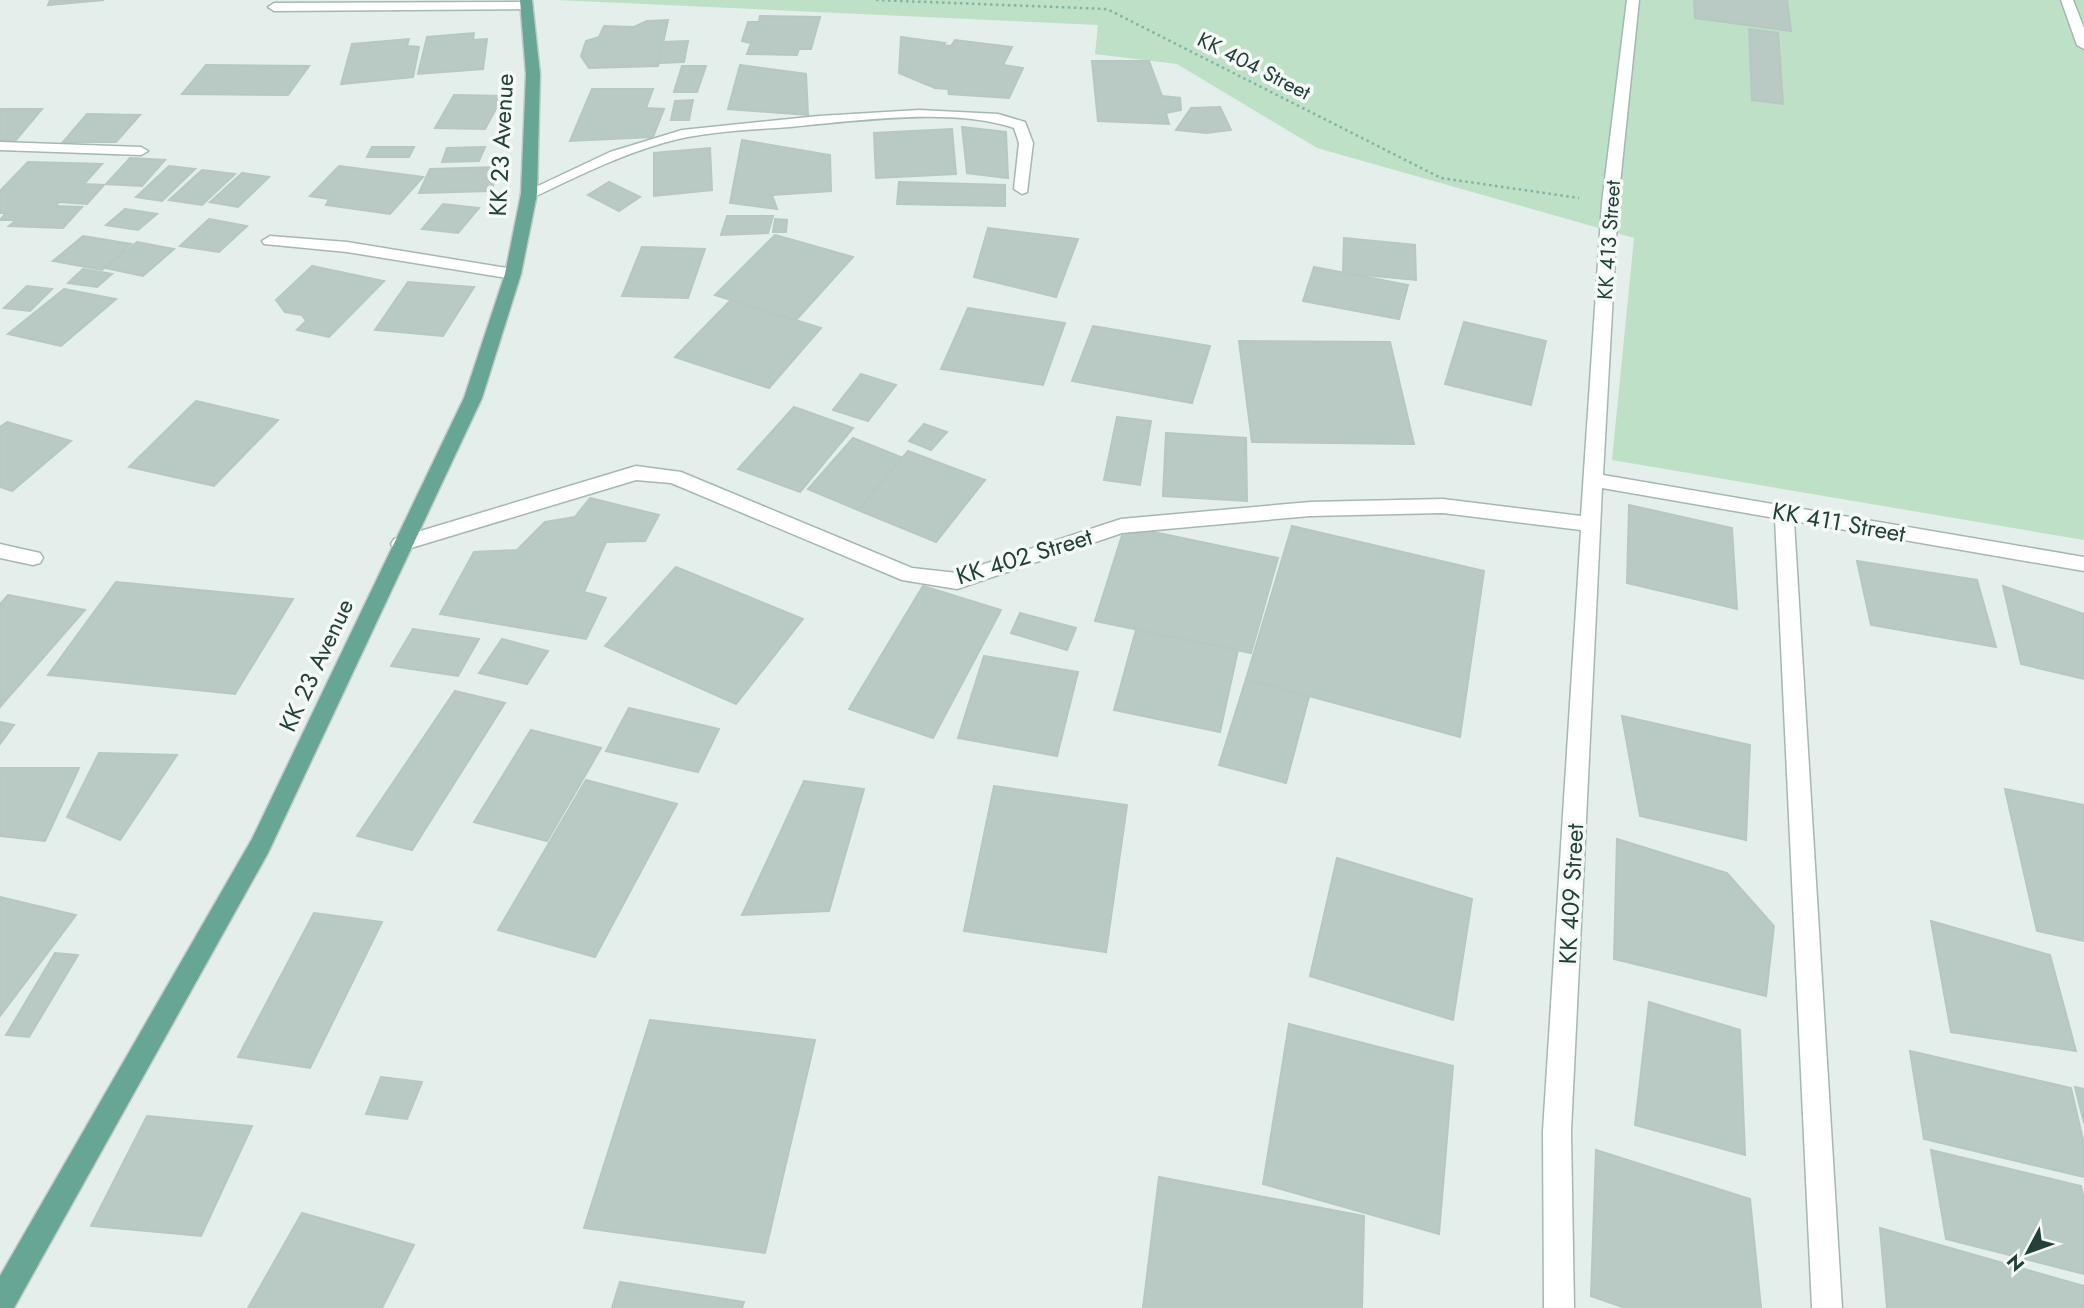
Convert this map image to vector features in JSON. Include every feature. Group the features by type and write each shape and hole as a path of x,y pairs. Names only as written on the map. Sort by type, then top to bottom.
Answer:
{"main road":[{"name":"KK 23 Avenue","path":"0,1304 260,846 401,544 473,398 513,274 530,194 533,74 526,3"}],"street":[{"name":"KK 413 Street","path":"1593,480 1610,202 1626,85 1633,0"},
{"path":"2067,0 2084,44"},
{"path":"274,7 526,3"},
{"path":"530,194 578,171 674,135 760,126 948,114 1004,117 1020,125 1026,143 1021,189"},
{"path":"0,146 141,151"},
{"path":"270,241 347,247 513,274"},
{"name":"KK 402 Street","path":"401,544 636,473 674,477 909,575 957,581 1121,526 1310,509 1443,506 1591,524"},
{"name":"KK 411 Street","path":"1593,480 2084,564"},
{"name":"KK 409 Street","path":"1559,1308 1557,1131 1593,480"},
{"path":"1784,513 1827,1308"},
{"path":"0,551 33,558"}],"path":[{"name":"KK 404 Street","path":"876,0 1107,9 1441,178 1610,202"}],"green space":[{"path":"557,0 2084,0 2084,540 1612,460 1634,238 1317,148 1177,64 1095,54 1098,25"}],"building":[{"path":"50,0 104,0 48,5"},
{"path":"1694,0 1787,0 1791,31 1695,18"},
{"path":"760,16 820,17 811,49 799,49 797,55 747,54 751,43 742,41 748,22 759,22"},
{"path":"668,20 658,66 589,68 581,56 586,41 599,37 604,26 634,27 647,21"},
{"path":"1749,29 1778,33 1783,104 1752,100"},
{"path":"474,33 473,40 487,39 483,69 418,74 427,37"},
{"path":"901,37 951,46 955,40 1012,47 1003,65 1023,68 1009,98 949,94 948,89 935,88 899,73"},
{"path":"409,39 407,46 419,47 413,77 341,84 352,44"},
{"path":"688,41 684,62 659,63 663,42"},
{"path":"1092,61 1149,61 1162,96 1180,98 1181,110 1166,113 1169,124 1098,121"},
{"path":"206,65 309,66 288,95 182,94"},
{"path":"740,65 806,74 808,115 728,109"},
{"path":"682,66 706,66 697,92 674,92"},
{"path":"592,89 653,89 646,108 664,109 653,137 570,141"},
{"path":"454,95 503,96 485,129 435,128"},
{"path":"693,100 689,120 671,120 675,101"},
{"path":"1220,107 1231,130 1206,133 1176,130 1191,108"},
{"path":"0,109 42,109 16,140 0,140"},
{"path":"87,114 140,115 116,142 63,142"},
{"path":"962,127 1006,132 1008,178 967,173"},
{"path":"952,129 956,174 876,178 874,133"},
{"path":"742,140 830,155 831,191 772,195 777,209 730,203"},
{"path":"372,147 414,147 409,157 367,157"},
{"path":"485,147 479,161 442,162 447,148"},
{"path":"710,148 712,190 654,196 654,153"},
{"path":"130,158 165,160 142,186 106,184"},
{"path":"28,162 102,164 84,184 104,185 87,204 59,202 56,206 82,207 63,228 9,226 16,220 0,220 6,213 0,213 0,191"},
{"path":"169,166 195,169 162,201 136,197"},
{"path":"339,166 423,177 390,214 326,205 329,199 310,196"},
{"path":"500,167 491,191 419,193 430,169"},
{"path":"202,170 235,174 202,205 169,200"},
{"path":"242,173 269,177 238,207 210,202"},
{"path":"609,182 640,197 619,211 588,195"},
{"path":"899,182 1005,185 1005,206 897,204"},
{"path":"443,204 479,208 458,233 422,229"},
{"path":"125,209 157,214 138,230 106,225"},
{"path":"727,216 773,216 768,233 721,235"},
{"path":"209,219 247,226 219,252 180,246"},
{"path":"775,219 787,220 786,232 773,232"},
{"path":"988,228 1078,239 1056,297 974,277"},
{"path":"775,235 853,257 796,320 715,295"},
{"path":"83,236 131,244 102,270 53,261"},
{"path":"1344,238 1415,245 1416,280 1343,273"},
{"path":"137,242 174,249 143,276 105,268"},
{"path":"642,247 705,249 688,298 622,296"},
{"path":"312,266 384,281 329,337 297,330 306,321 302,315 285,312 276,300"},
{"path":"1314,267 1408,285 1399,319 1303,301"},
{"path":"83,269 112,274 97,287 68,283"},
{"path":"408,282 474,287 443,336 375,330"},
{"path":"27,286 52,289 30,311 4,308"},
{"path":"64,289 116,299 61,346 8,334"},
{"path":"731,300 821,328 769,388 675,357"},
{"path":"968,308 1065,323 1043,385 941,369"},
{"path":"1464,322 1546,341 1531,405 1445,384"},
{"path":"1093,326 1210,346 1192,403 1072,381"},
{"path":"1239,341 1390,342 1414,444 1252,442"},
{"path":"861,374 896,385 868,421 833,410"},
{"path":"196,401 278,420 214,486 129,467"},
{"path":"794,407 853,428 800,492 738,469"},
{"path":"1117,417 1151,421 1140,485 1104,480"},
{"path":"7,422 71,441 12,491 0,487 0,427"},
{"path":"924,424 947,432 931,450 909,441"},
{"path":"1166,433 1246,438 1247,501 1163,496"},
{"path":"853,438 903,458 858,510 808,489"},
{"path":"908,451 985,480 936,542 858,510"},
{"path":"590,498 659,515 645,541 606,542 584,592 606,598 586,639 440,614 474,552 517,550 545,522 575,517"},
{"path":"1629,505 1732,528 1737,609 1627,583"},
{"path":"1125,526 1278,558 1251,653 1095,621"},
{"path":"1292,526 1484,571 1460,737 1246,679"},
{"path":"1857,561 1977,580 1996,647 1871,625"},
{"path":"676,567 803,619 736,704 605,646"},
{"path":"116,582 293,599 235,694 48,675"},
{"path":"923,586 1001,610 933,738 849,709"},
{"path":"2003,586 2084,614 2084,679 2021,664"},
{"path":"8,595 85,610 0,707 0,604"},
{"path":"1020,613 1076,628 1067,650 1011,633"},
{"path":"413,629 479,639 458,676 391,666"},
{"path":"1136,630 1238,650 1220,732 1114,710"},
{"path":"502,639 548,651 527,684 479,673"},
{"path":"984,656 1078,672 1057,756 958,738"},
{"path":"1246,679 1309,697 1286,783 1219,765"},
{"path":"455,691 505,703 412,850 357,836"},
{"path":"629,708 719,729 698,772 606,751"},
{"path":"1622,716 1750,745 1746,840 1640,816"},
{"path":"0,722 14,725 0,744"},
{"path":"531,730 601,748 547,841 474,822"},
{"path":"99,753 177,755 120,840 67,817"},
{"path":"0,768 79,768 45,841 0,836"},
{"path":"586,780 677,804 595,957 498,930"},
{"path":"804,781 864,789 829,911 742,915"},
{"path":"994,786 1127,805 1106,952 964,931"},
{"path":"2005,789 2084,805 2084,941 2037,931"},
{"path":"1617,839 1727,873 1774,926 1766,996 1614,959"},
{"path":"1337,858 1472,899 1453,1020 1310,976"},
{"path":"0,897 76,915 0,1016"},
{"path":"314,913 382,922 310,1068 238,1057"},
{"path":"1931,921 2050,955 2076,1051 1951,1032"},
{"path":"55,953 78,955 29,1037 6,1035"},
{"path":"1649,1002 1740,1030 1745,1155 1635,1125"},
{"path":"650,1020 815,1040 765,1253 584,1228"},
{"path":"1289,1024 1453,1066 1439,1234 1263,1184"},
{"path":"1910,1051 2071,1088 2084,1144 2084,1177 1924,1139"},
{"path":"381,1077 422,1082 407,1119 366,1114"},
{"path":"2075,1087 2084,1089 2084,1123"},
{"path":"147,1116 252,1126 201,1236 91,1226"},
{"path":"1596,1150 1750,1199 1761,1308 1625,1308 1591,1296"},
{"path":"1931,1150 2081,1186 2084,1200 2084,1274 1946,1239"},
{"path":"1159,1177 1364,1216 1362,1308 1143,1308"},
{"path":"302,1213 414,1245 382,1308 248,1308"},
{"path":"1880,1228 2084,1286 2084,1308 1887,1308"},
{"path":"620,1282 744,1302 742,1308 612,1308"}]}
